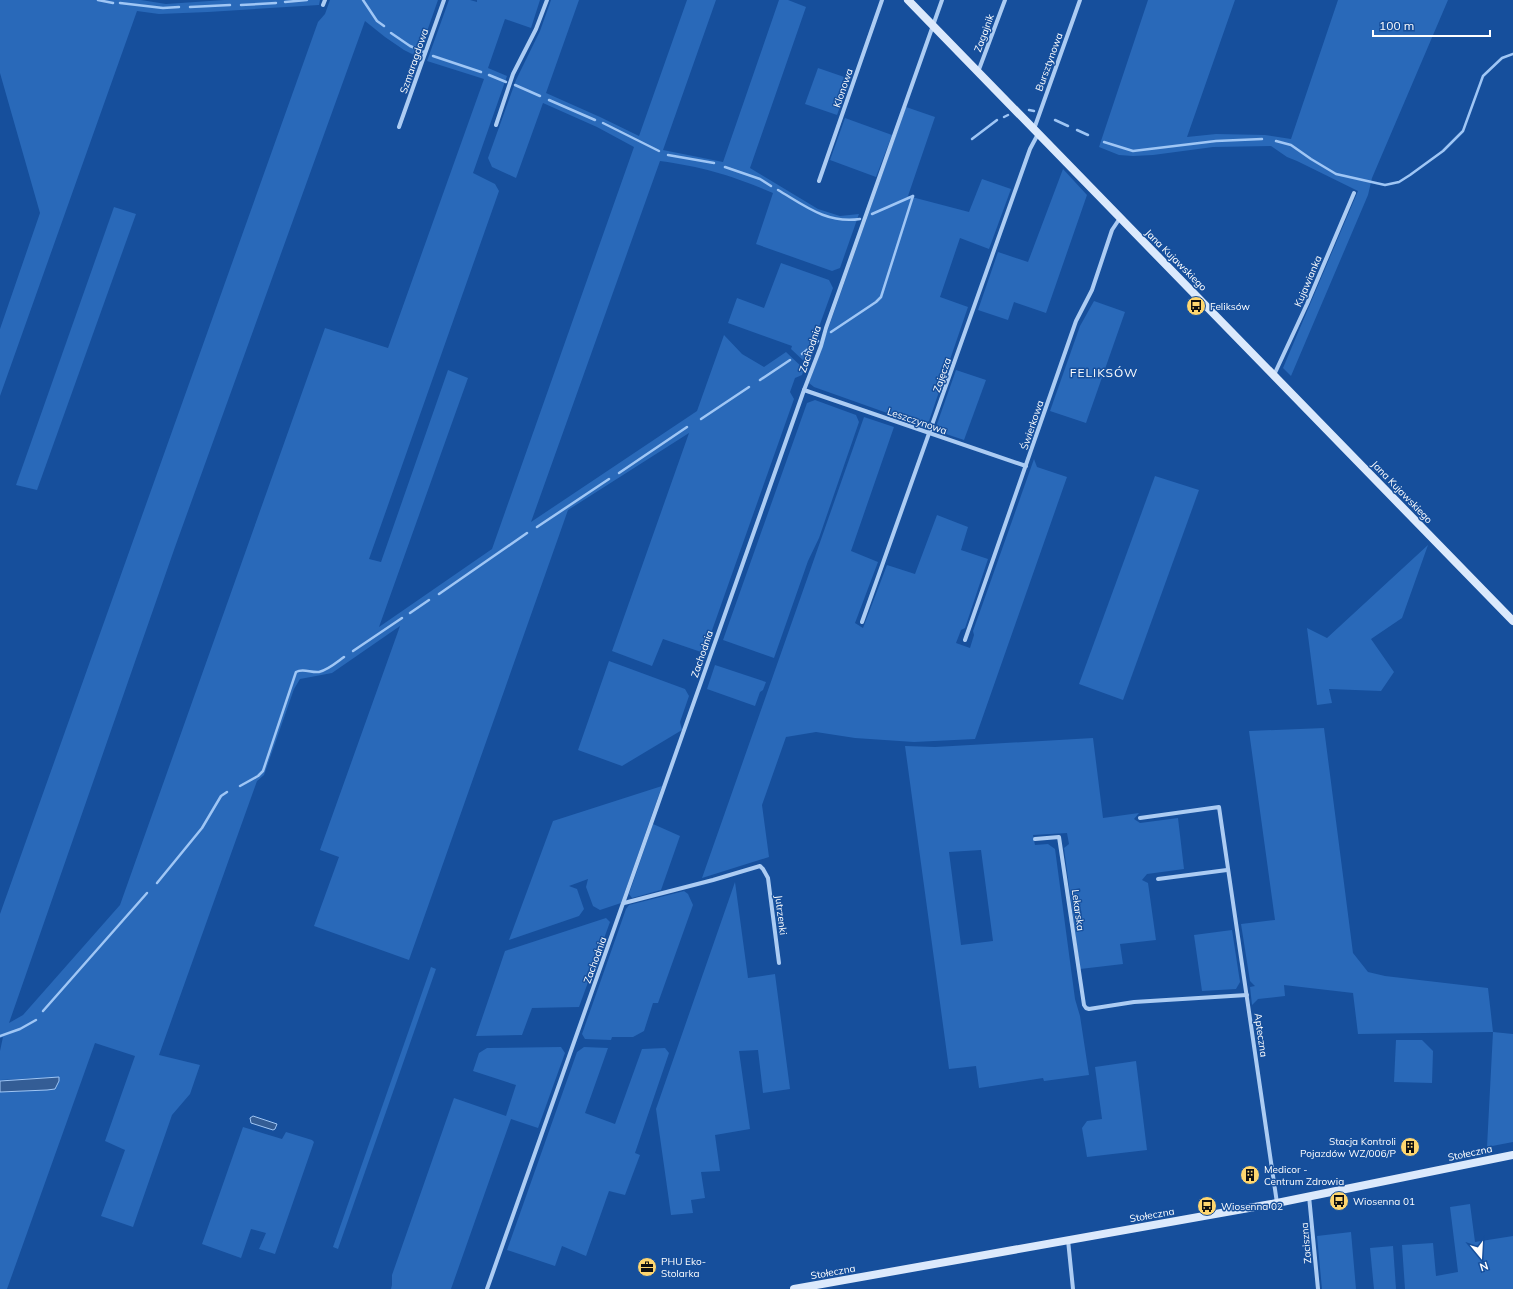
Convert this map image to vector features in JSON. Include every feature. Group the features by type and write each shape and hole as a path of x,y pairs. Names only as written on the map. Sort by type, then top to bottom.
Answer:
{"main road":[{"name":"Jana Kujawskiego","path":"908,0 1513,621"},
{"name":"Stołeczna","path":"794,1289 1277,1203 1513,1154"}],"street":[{"path":"323,5 325,0"},
{"name":"Szmaragdowa","path":"399,127 444,0"},
{"path":"496,125 513,74 536,29 547,0"},
{"name":"Klonowa","path":"819,181 882,0"},
{"name":"Zachodnia","path":"487,1289 942,0"},
{"name":"Zagajnik","path":"978,72 1005,0"},
{"name":"Bursztynowa","path":"1036,131 1080,0"},
{"name":"Zajęcza","path":"862,622 930,434 1036,131"},
{"name":"Kujawianka","path":"1274,375 1307,304 1354,193"},
{"name":"Świerkowa","path":"965,640 1076,321 1092,290 1112,230 1120,218"},
{"name":"Leszczynowa","path":"804,390 1026,466"},
{"name":"Apteczna","path":"1140,818 1219,807 1227,870 1247,995 1277,1203"},
{"name":"Lekarska","path":"1035,839 1059,837 1084,1005 1086,1008 1089,1009 1134,1002 1247,995"},
{"name":"Jutrzenki","path":"624,903 760,866 764,869 768,878 779,964"},
{"path":"1158,879 1227,870"},
{"name":"Zaciszna","path":"1309,1196 1318,1289"},
{"path":"1068,1240 1073,1289"}],"shaded area":[{"path":"0,0 141,0 166,4 224,0 320,0 319,5 208,12 159,14 137,11 0,396 0,329 40,213 0,73"},
{"path":"330,0 438,0 418,57 404,50 365,21 175,547 9,1023 23,1015 120,905 325,328 388,348 484,79 427,61 449,0 470,0 477,2 477,0 540,0 531,28 505,19 488,68 507,76 473,173 495,184 499,191 369,559 381,562 448,370 468,378 379,627 492,549 634,147 597,127 543,103 516,178 492,167 488,158 516,80 540,31 551,0 579,0 546,93 639,136 687,0 716,0 663,150 723,162 779,0 788,0 806,7 750,168 818,209 840,216 859,214 840,268 832,271 756,244 773,193 718,173 691,166 660,161 531,522 697,411 724,335 742,354 764,367 786,352 804,369 802,375 795,378 790,392 794,399 704,653 663,639 652,666 612,651 689,433 568,510 409,960 314,926 339,857 320,850 400,626 332,673 300,679 294,689 264,775 257,781 159,1055 200,1065 190,1094 172,1115 133,1227 101,1216 125,1150 105,1141 135,1056 95,1043 7,1289 0,1289 0,1092 47,1090 55,1088 59,1077 0,1080 0,1051 3,1037 0,1038 0,914 318,22 325,14"},
{"path":"1148,0 1235,0 1187,137 1216,134 1265,135 1291,139 1338,0 1448,0 1372,178 1368,195 1291,376 1283,368 1358,191 1287,157 1271,146 1213,147 1153,155 1133,156 1119,155 1099,147"},
{"path":"818,68 850,79 837,115 805,104"},
{"path":"906,107 935,117 908,196 969,212 982,179 1011,189 989,249 960,238 940,297 968,307 929,421 921,425 814,387 809,383"},
{"path":"845,118 892,135 876,177 830,160"},
{"path":"1063,169 1087,195 1046,313 1014,302 1008,320 978,310 998,252 1028,262"},
{"path":"114,207 136,214 37,490 16,485"},
{"path":"781,263 829,280 833,288 806,363 791,349 792,346 728,323 737,298 764,308"},
{"path":"1094,301 1125,312 1086,423 1050,411 1080,326"},
{"path":"956,370 986,380 964,440 940,432 937,424"},
{"path":"815,400 856,415 859,422 819,538 808,561 774,658 723,640 807,403"},
{"path":"864,417 894,427 851,551 878,562 855,623 863,628 887,565 915,574 937,515 968,527 961,550 988,559 965,628 961,630 956,643 970,648 974,635 973,631 1034,459 1037,467 1067,477 975,739 914,742 855,738 816,732 786,737 762,805 769,857 702,878"},
{"path":"1155,476 1199,490 1123,700 1079,684"},
{"path":"1428,545 1402,618 1371,639 1394,672 1381,691 1329,689 1332,703 1317,705 1307,628 1327,638"},
{"path":"609,661 685,689 689,696 680,722 682,730 622,766 578,750"},
{"path":"715,665 766,682 763,690 760,692 755,706 707,689"},
{"path":"1324,728 1353,953 1368,972 1385,976 1488,988 1493,1032 1358,1034 1353,993 1284,985 1285,996 1258,999 1252,1005 1250,987 1255,986 1250,981 1241,924 1275,920 1249,731"},
{"path":"1093,738 1103,818 1139,813 1134,819 1140,823 1178,818 1184,869 1147,874 1142,880 1148,883 1156,940 1120,944 1123,964 1080,969 1064,848 1069,844 1067,833 1033,835 1035,845 1048,844 1055,849 1075,999 1080,1016 1089,1075 1044,1081 1043,1078 979,1088 976,1066 949,1069 905,746 935,747","holes":["981,850 993,941 961,945 949,852"]},
{"path":"662,786 621,903 600,910 593,906 586,887 588,879 569,886 577,889 584,909 579,916 509,940 553,821"},
{"path":"653,824 680,836 661,890 632,898 629,894"},
{"path":"735,882 748,978 775,974 790,1089 763,1093 758,1050 739,1051 750,1129 715,1135 720,1171 701,1172 705,1198 691,1200 693,1213 671,1215 656,1109"},
{"path":"684,891 688,894 693,905 658,1003 653,1003 644,1031 633,1037 612,1037 611,1040 585,1039 582,1034 626,909 629,905"},
{"path":"606,918 610,922 579,1007 532,1008 522,1035 476,1036 505,951"},
{"path":"1232,930 1240,982 1236,989 1202,991 1194,935"},
{"path":"431,967 436,969 338,1249 333,1247"},
{"path":"1493,1032 1513,1034 1513,1142 1487,1147"},
{"path":"1396,1040 1422,1040 1433,1051 1432,1083 1394,1082"},
{"path":"561,1047 565,1053 538,1128 511,1119 451,1289 391,1289 392,1275 454,1098 506,1116 516,1085 473,1071 479,1053 487,1048"},
{"path":"584,1047 608,1048 585,1113 615,1124 642,1049 665,1048 669,1053 635,1153 640,1155 625,1195 609,1191 586,1256 562,1246 555,1266 507,1250 577,1052"},
{"path":"1136,1061 1147,1150 1087,1157 1082,1128 1087,1121 1102,1119 1095,1067"},
{"path":"59,1077 59,1081 55,1089 0,1092 0,1081"},
{"path":"253,1116 277,1124 275,1129 273,1130 251,1123 250,1118"},
{"path":"243,1127 282,1139 286,1132 312,1140 314,1142 275,1254 259,1249 266,1233 251,1229 241,1258 202,1244"},
{"path":"1470,1204 1475,1242 1513,1236 1513,1289 1405,1289 1402,1245 1433,1243 1436,1276 1458,1272 1450,1207"},
{"path":"1351,1232 1356,1289 1322,1289 1317,1236"},
{"path":"1393,1246 1396,1289 1374,1289 1370,1248"}],"waterway":[{"path":"98,0 113,3"},
{"path":"285,2 307,0"},
{"path":"363,0 377,21 384,26"},
{"path":"120,3 163,8 179,7"},
{"path":"241,5 276,3"},
{"path":"190,7 230,5"},
{"path":"391,33 410,46 424,52"},
{"path":"1276,141 1291,145 1336,174 1385,185 1399,182 1443,151 1463,131 1483,76 1502,58 1513,54"},
{"path":"433,56 481,72"},
{"path":"489,75 506,82"},
{"path":"515,85 540,96"},
{"path":"549,100 595,120"},
{"path":"1029,110 1034,111"},
{"path":"1004,117 1008,115"},
{"path":"972,139 997,120"},
{"path":"1055,120 1068,126"},
{"path":"603,123 659,151"},
{"path":"1077,130 1088,135"},
{"path":"1104,142 1133,151 1216,141 1262,139"},
{"path":"668,155 714,163"},
{"path":"725,167 760,179 771,186"},
{"path":"778,190 807,208 827,216 837,219 860,219"},
{"path":"872,214 913,196"},
{"path":"831,332 876,302 881,297 913,196"},
{"path":"802,354 818,341"},
{"path":"760,380 790,360"},
{"path":"701,419 749,387"},
{"path":"619,473 687,427"},
{"path":"537,527 609,479"},
{"path":"439,594 527,533"},
{"path":"410,613 429,600"},
{"path":"353,651 402,618"},
{"path":"240,786 258,776 263,771 296,672 301,670 316,672 326,670 344,657"},
{"path":"157,883 202,828 221,796 227,792"},
{"path":"43,1011 147,893"},
{"path":"0,1036 20,1029 36,1020"}],"place":[{"name":"Feliksów","path":"1196,306"},
{"name":"Stacja Kontroli Pojazdów WZ/006/P","path":"1410,1147"},
{"name":"Medicor - Centrum Zdrowia","path":"1250,1175"},
{"name":"Wiosenna 01","path":"1339,1201"},
{"name":"Wiosenna 02","path":"1207,1206"},
{"name":"PHU Eko- Stolarka","path":"647,1267"}],"district":[{"name":"FELIKSÓW","path":"1104,372"}]}
